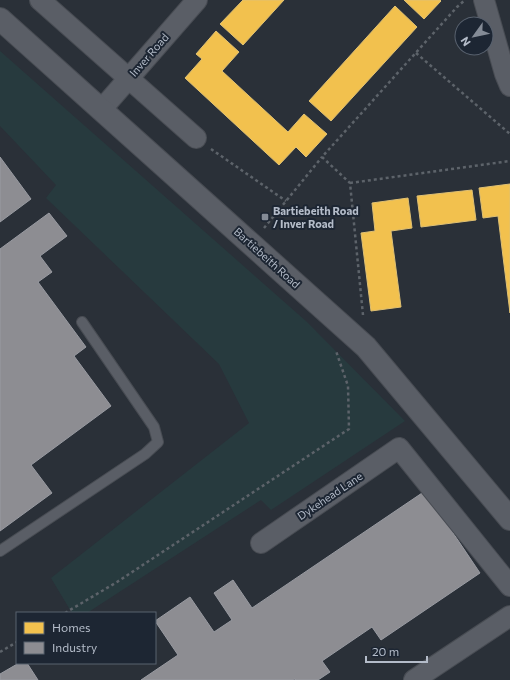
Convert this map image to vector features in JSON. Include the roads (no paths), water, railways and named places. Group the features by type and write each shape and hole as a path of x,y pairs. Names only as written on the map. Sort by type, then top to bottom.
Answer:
{"street":[{"path":"40,0 196,138"},
{"name":"Inver Road","path":"102,110 128,78 197,0"},
{"path":"484,0 505,74 510,86"},
{"name":"Bartiebeith Road","path":"0,19 251,244 356,324 366,347 510,519"},
{"name":"Dykehead Lane","path":"261,543 399,448 510,586"},
{"path":"414,680 510,616"}],"lane":[{"path":"0,551 145,454 158,442 154,427 82,322"}],"place":[{"name":"Bartiebeith Road / Inver Road","path":"265,217"}]}
